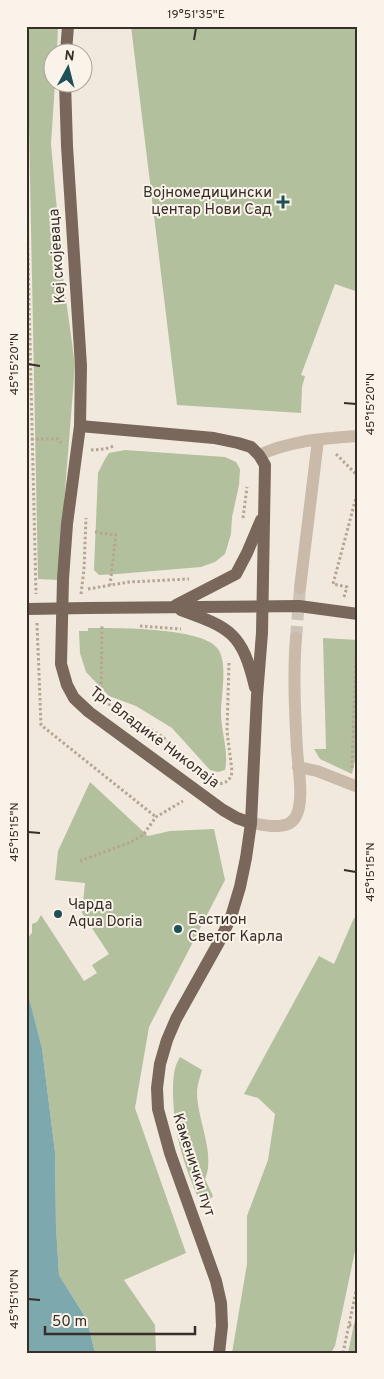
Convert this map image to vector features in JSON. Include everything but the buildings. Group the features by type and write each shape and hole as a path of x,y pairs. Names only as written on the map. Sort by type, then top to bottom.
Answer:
{"main road":[{"path":"67,42 68,26"},
{"name":"Кеј скојеваца","path":"65,92 81,366 80,426"},
{"path":"80,426 214,438 238,443 251,447 260,455 265,465 263,607 251,823"},
{"name":"Трг Владике Николаја","path":"80,426 67,524 63,579 62,664 68,685 74,698 89,712 224,810 237,818 251,823"},
{"path":"171,607 236,574 263,515"},
{"path":"26,609 299,606 358,614"},
{"path":"171,607 205,619 233,634 243,648 257,696"},
{"name":"Каменички пут","path":"219,1353 222,1326 221,1304 216,1281 170,1153 158,1109 158,1088 160,1064 176,1019 219,942 230,917 240,887 251,823"}],"street":[{"path":"260,455 278,447 358,436"},
{"path":"300,588 318,440"},
{"name":"Трг Владике Николаја","path":"251,823 271,826 285,825 295,820 299,810 296,638"},
{"path":"298,767 336,778 358,787"}],"path":[{"path":"26,173 37,598"},
{"path":"26,439 58,439 62,446"},
{"path":"343,600 347,586 333,584 358,490"},
{"path":"96,532 116,535 110,585"},
{"path":"88,589 110,585 197,578"},
{"path":"37,618 41,725 156,817 143,835 131,842 80,861"},
{"path":"101,699 102,624"},
{"path":"95,625 110,624"},
{"path":"136,625 184,629"},
{"path":"352,768 357,632"},
{"path":"343,1353 358,1282"},
{"path":"349,1325 358,1327"}],"green space":[{"path":"27,26 58,26 57,42 42,42 42,92 54,92 51,144 63,277 75,365 58,580 38,579"},
{"path":"131,26 358,26 358,292 335,284 301,375 305,376 302,387 301,413 177,405"},
{"path":"125,450 225,457 236,462 240,469 239,485 232,517 231,534 225,554 215,562 201,567 99,575 94,570 98,473 109,453"},
{"path":"88,628 158,630 177,633 195,636 209,642 218,649 223,663 221,720 226,756 225,770 218,772 210,770 172,728 136,706 109,696 86,672 80,653 79,631 88,631"},
{"path":"323,638 358,640 358,747 352,774 320,759 314,749 326,749"},
{"path":"90,782 148,836 170,831 214,829 225,880 149,1027 135,1108 186,1253 124,1280 155,1325 156,1353 95,1353 87,1320 59,1275 55,1152 42,1048 26,986 26,940 32,933 32,924 37,922 41,915 84,981 97,973 92,965 109,954 82,913 85,883 55,880 58,851"},
{"path":"354,918 358,919 358,1083 356,1086 358,1087 358,1237 335,1346 331,1353 232,1353 247,1264 247,1216 268,1160 275,1114 258,1098 244,1094 319,956 334,964"},
{"path":"180,1057 202,1070 197,1090 198,1103 207,1148 208,1170 205,1179 213,1196 203,1208 191,1180 178,1139 174,1110 173,1079"},
{"path":"358,1305 357,1353 348,1353"}],"water":[{"path":"26,986 42,1048 55,1152 59,1275 87,1320 95,1353 26,1353"}],"tunnel":[{"path":"296,638 300,588"}],"place":[{"name":"Војномедицински центар Нови Сад","path":"283,202"},
{"name":"Чарда Aqua Doria","path":"58,914"},
{"name":"Бастион Светог Карла","path":"178,929"}]}
